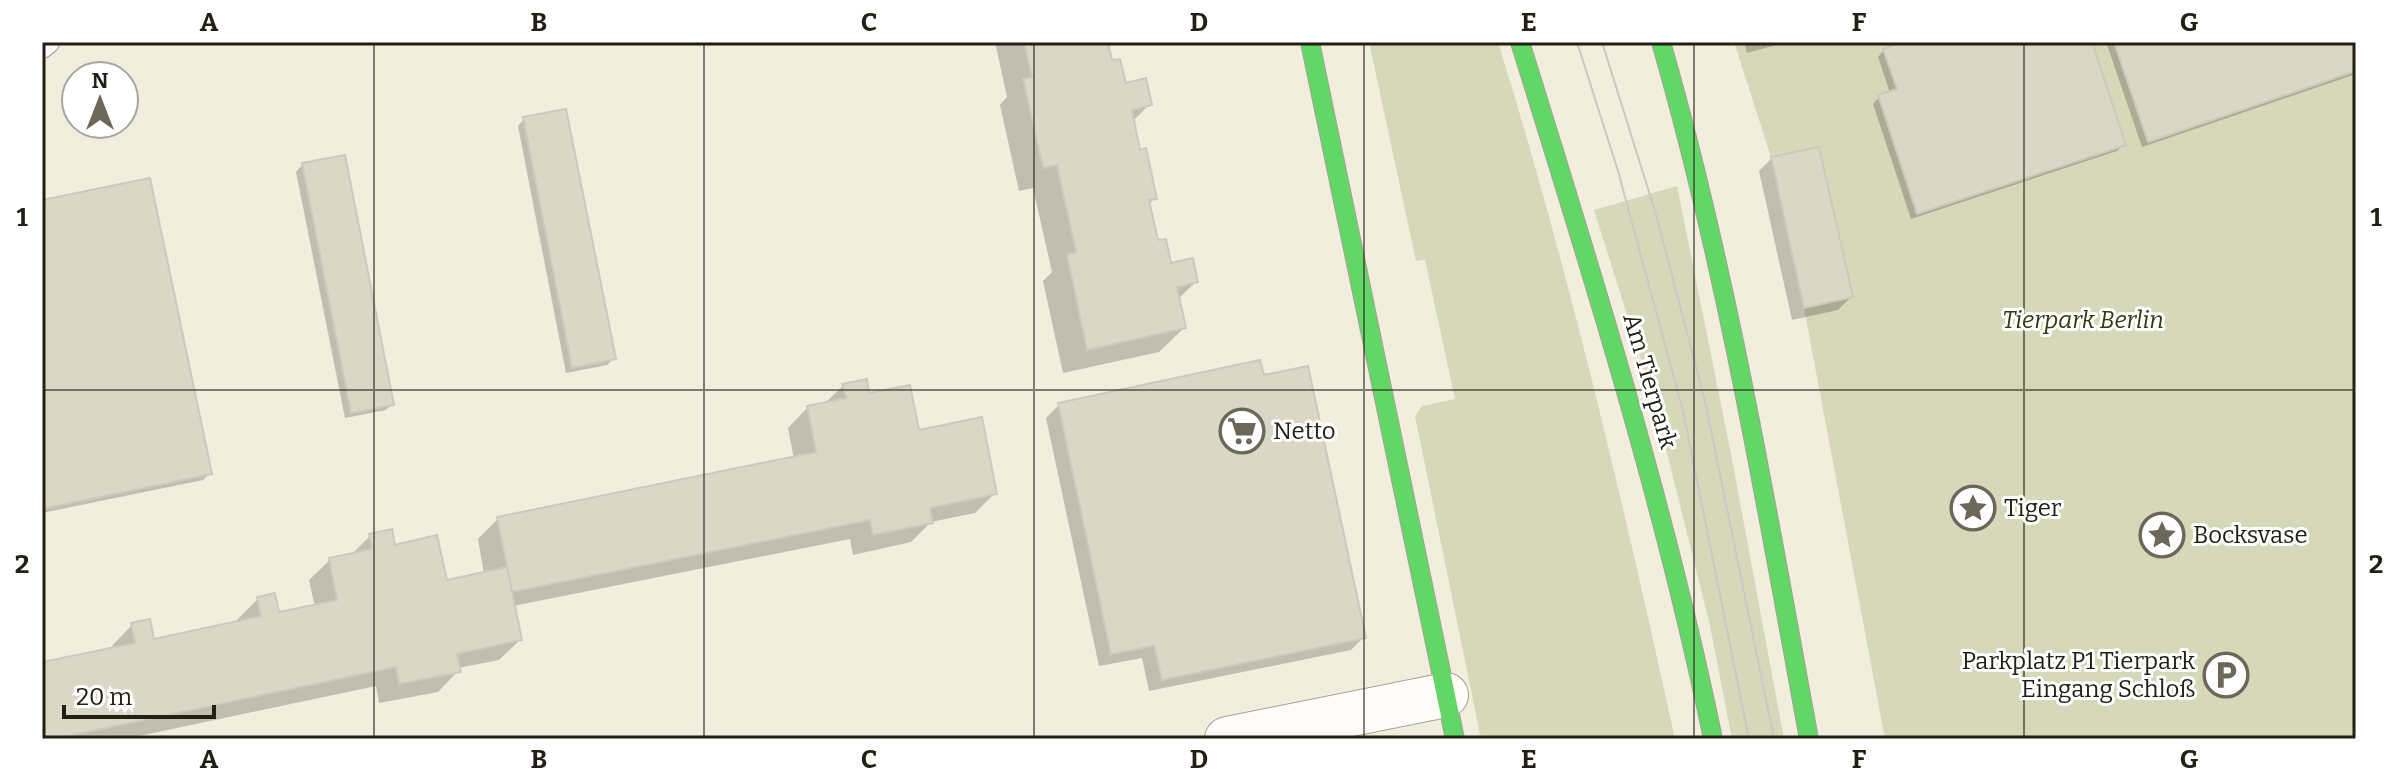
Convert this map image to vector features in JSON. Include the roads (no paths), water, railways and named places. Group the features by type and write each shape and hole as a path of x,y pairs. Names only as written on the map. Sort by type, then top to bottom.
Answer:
{"main road":[{"path":"1310,42 1455,739"},
{"name":"Am Tierpark","path":"1520,42 1616,350 1660,504 1713,739"},
{"path":"1661,42 1722,274 1809,739"}],"street":[{"path":"1227,739 1446,695"}],"lane":[{"path":"42,46 47,42"}],"tram line":[{"path":"1577,42 1618,171 1683,411 1749,739"},
{"path":"1602,42 1655,211 1705,401 1774,739"}],"place":[{"name":"Netto","path":"1242,431"},
{"name":"Tiger","path":"1973,508"},
{"name":"Bocksvase","path":"2162,535"},
{"name":"Parkplatz P1 Tierpark Eingang Schloß","path":"2226,675"}],"park label":[{"name":"Tierpark Berlin","path":"2083,320"}]}
